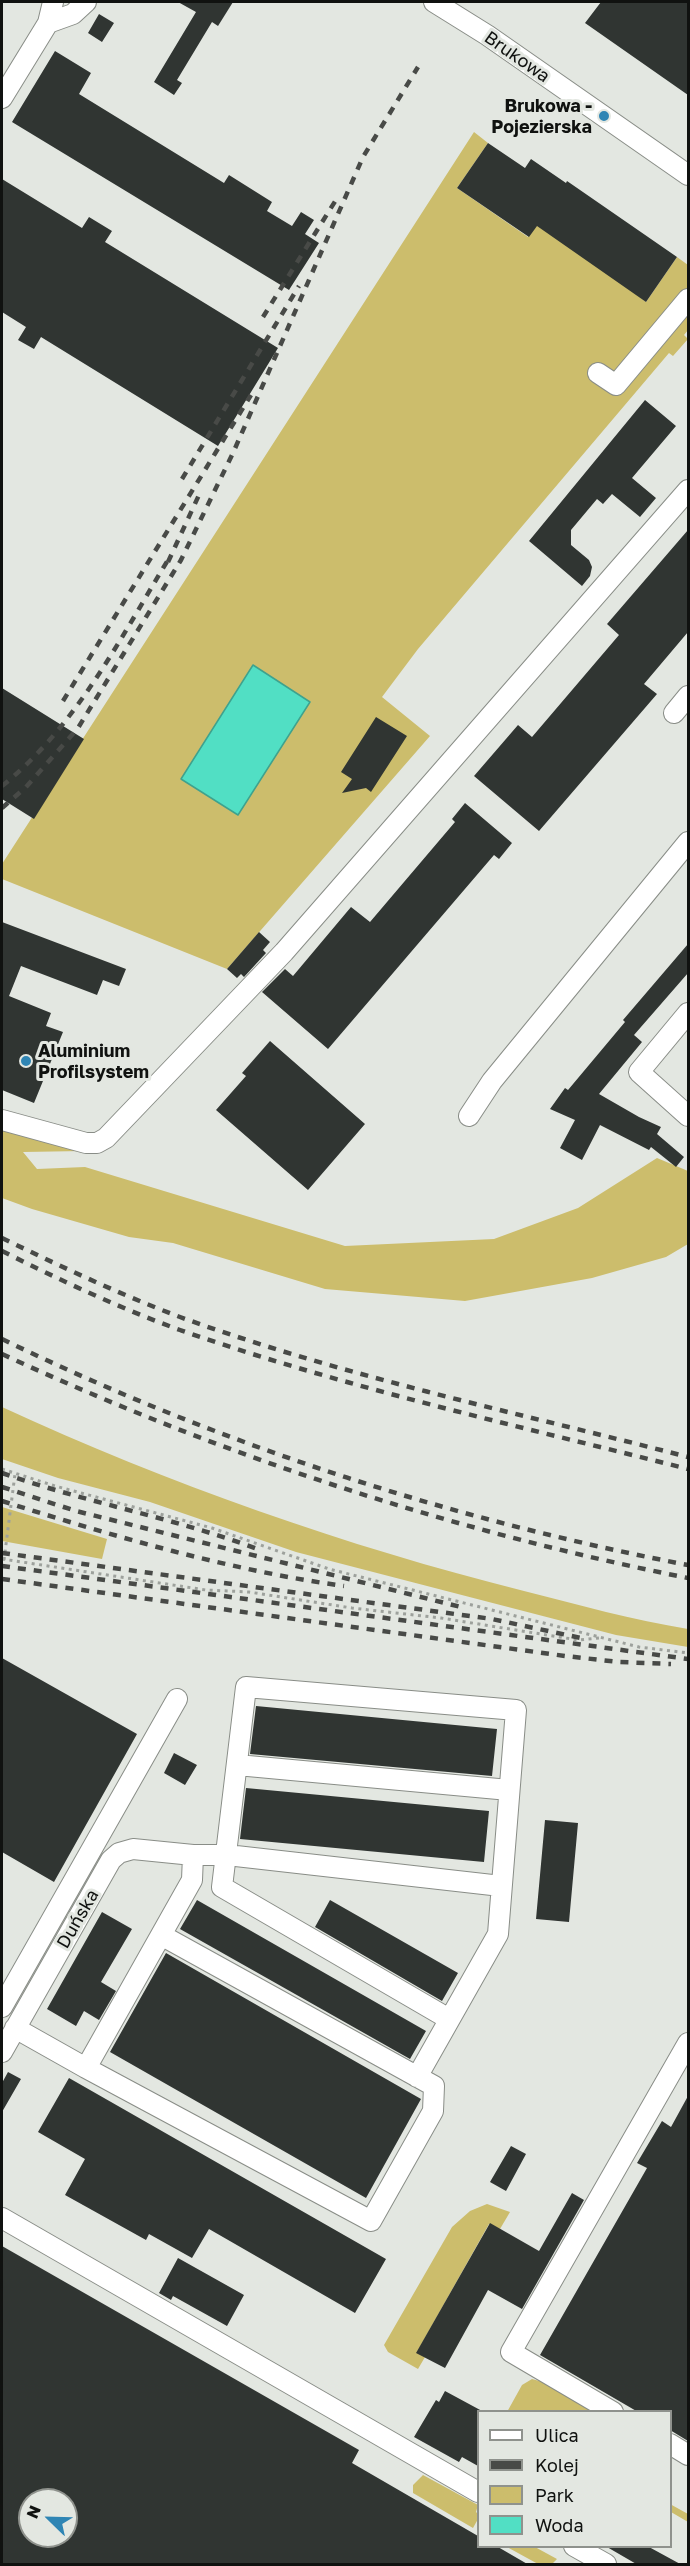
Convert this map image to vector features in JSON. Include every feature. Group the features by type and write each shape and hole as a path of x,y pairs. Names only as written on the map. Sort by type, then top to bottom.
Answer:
{"street":[{"path":"2,99 48,23 53,2"},
{"path":"48,23 73,14 86,2"},
{"name":"Brukowa","path":"434,2 487,35 688,176"},
{"path":"598,373 616,385 688,299"},
{"path":"2,1120 86,1143 97,1143 106,1138 284,952 688,490"},
{"path":"674,713 688,696"},
{"path":"469,1116 492,1081 688,842"},
{"path":"688,1013 639,1072 688,1116"},
{"path":"417,2077 498,1934 516,1710 246,1687 222,1887 449,2019"},
{"path":"2,2007 177,1700"},
{"path":"237,1765 509,1790"},
{"name":"Duńska","path":"2,2052 111,1860 119,1852 133,1849 193,1855"},
{"path":"86,2068 192,1880 193,1855 227,1855 501,1886"},
{"path":"15,2028 371,2221 433,2111 434,2086 161,1935"},
{"path":"611,2410 511,2352 688,2043"},
{"path":"2,2218 477,2491"},
{"path":"672,2445 688,2455"},
{"path":"576,2548 606,2565"}],"path":[{"path":"2,1469 212,1527 329,1569 639,1647 688,1653"},
{"path":"15,1474 3,1560 206,1590 249,1592 352,1608 441,1618 578,1640 601,1637"}],"green space":[{"path":"474,132 488,143 457,188 528,237 541,219 646,302 677,257 688,265 688,330 684,335 688,339 673,356 669,353 418,649 382,697 430,736 227,969 2,879 2,864"},
{"path":"2,1129 83,1151 23,1152 37,1169 85,1167 345,1246 494,1239 578,1208 657,1158 688,1171 688,1244 666,1257 592,1278 465,1301 325,1289 173,1243 129,1237 2,1198"},
{"path":"2,1407 129,1462 258,1511 324,1533 524,1591 626,1617 688,1629 688,1647 616,1635 296,1552 150,1502 58,1478 2,1459"},
{"path":"2,1507 107,1539 102,1559 2,1541"},
{"path":"487,2204 510,2212 500,2229 489,2224 417,2352 425,2357 418,2369 388,2352 384,2345 452,2227 470,2211"},
{"path":"532,2379 543,2382 591,2410 508,2410 522,2385"},
{"path":"423,2475 477,2504 477,2521 473,2528 413,2493 413,2485"},
{"path":"672,2505 688,2514 688,2522 672,2513"},
{"path":"509,2548 537,2548 557,2559 552,2564 538,2564"}],"water":[{"path":"253,665 310,702 238,815 181,779"}],"building":[{"path":"178,2 233,2 218,26 212,22 177,80 182,83 174,95 154,82 196,12"},
{"path":"601,2 688,2 688,95 585,23"},
{"path":"99,14 114,23 102,42 88,33"},
{"path":"55,51 91,73 79,94 224,183 229,175 272,202 267,211 292,226 301,212 314,220 305,234 319,243 289,290 12,122"},
{"path":"488,143 525,168 531,159 677,257 646,302 537,226 529,237 457,188"},
{"path":"2,179 82,228 89,217 112,231 105,242 278,348 218,446 41,337 34,349 18,340 26,327 2,312"},
{"path":"645,400 676,426 632,478 656,498 640,517 612,494 603,504 597,499 571,530 571,545 589,560 592,567 590,576 582,586 529,541"},
{"path":"688,530 688,632 644,684 657,694 539,831 474,776 518,725 532,737 619,635 607,624"},
{"path":"2,688 84,739 34,819 2,799"},
{"path":"376,717 407,736 371,792 366,788 342,793 352,779 341,772"},
{"path":"465,803 512,843 499,859 494,855 328,1049 262,992 285,969 293,976 351,907 370,922 455,822 452,819"},
{"path":"2,922 126,969 119,986 103,980 97,995 21,966 9,996 51,1013 46,1026 63,1032 34,1103 2,1090"},
{"path":"259,932 270,942 263,950 266,953 244,977 241,974 237,978 227,969"},
{"path":"688,944 688,973 634,1035 642,1042 599,1094 661,1127 657,1134 684,1157 676,1167 651,1147 649,1150 600,1125 582,1160 560,1148 575,1120 550,1109 565,1088 568,1090 625,1022 623,1020"},
{"path":"270,1041 365,1124 308,1190 216,1110 246,1076 242,1073"},
{"path":"2,1658 137,1734 54,1882 2,1852"},
{"path":"256,1706 497,1729 492,1776 250,1754"},
{"path":"174,1753 197,1765 185,1785 164,1773"},
{"path":"246,1788 489,1811 484,1862 240,1839"},
{"path":"545,1820 578,1823 569,1922 536,1919"},
{"path":"197,1900 426,2031 410,2059 180,1929"},
{"path":"330,1900 458,1973 442,2001 315,1927"},
{"path":"102,1912 132,1929 101,1982 116,1991 99,2020 84,2011 76,2026 47,2009"},
{"path":"166,1953 421,2099 366,2198 110,2052"},
{"path":"8,2072 21,2079 2,2112 2,2083"},
{"path":"69,2078 386,2259 355,2313 209,2229 192,2258 149,2234 146,2240 65,2195 85,2159 38,2132"},
{"path":"688,2096 688,2441 672,2431 672,2410 635,2410 540,2355 647,2168 637,2163 662,2121 671,2127"},
{"path":"511,2146 526,2154 506,2191 490,2182"},
{"path":"572,2193 584,2200 522,2309 488,2290 445,2368 416,2353 490,2223 539,2251"},
{"path":"2,2246 359,2450 352,2463 477,2535 477,2548 500,2548 529,2565 2,2565"},
{"path":"178,2258 244,2295 227,2326 173,2296 171,2300 159,2293"},
{"path":"445,2391 480,2410 477,2410 477,2465 462,2457 459,2462 414,2437 436,2400 439,2402"},
{"path":"609,2548 651,2548 682,2565 638,2565"}],"railway":[{"path":"2,808 26,787 78,728 181,560 233,453 363,157 418,67"},
{"path":"263,317 339,195"},
{"path":"182,479 299,286"},
{"path":"63,701 251,395"},
{"path":"168,562 199,495"},
{"path":"2,786 29,762 76,708 116,647 171,555"},
{"path":"2,1238 135,1299 242,1338 432,1393 688,1457"},
{"path":"2,1251 135,1312 243,1351 433,1405 688,1469"},
{"path":"2,1339 167,1412 252,1445 338,1474 512,1525 600,1547 688,1565"},
{"path":"2,1354 169,1425 339,1487 512,1538 688,1578"},
{"path":"2,1473 196,1529 260,1550"},
{"path":"2,1487 76,1511 465,1608"},
{"path":"2,1501 171,1551 257,1571 344,1586"},
{"path":"2,1553 492,1619 581,1638"},
{"path":"2,1566 688,1659"},
{"path":"2,1579 565,1656 619,1662 671,1664"}],"place":[{"name":"Brukowa - Pojezierska","path":"604,116"},
{"name":"Aluminium Profilsystem","path":"26,1061"}]}
